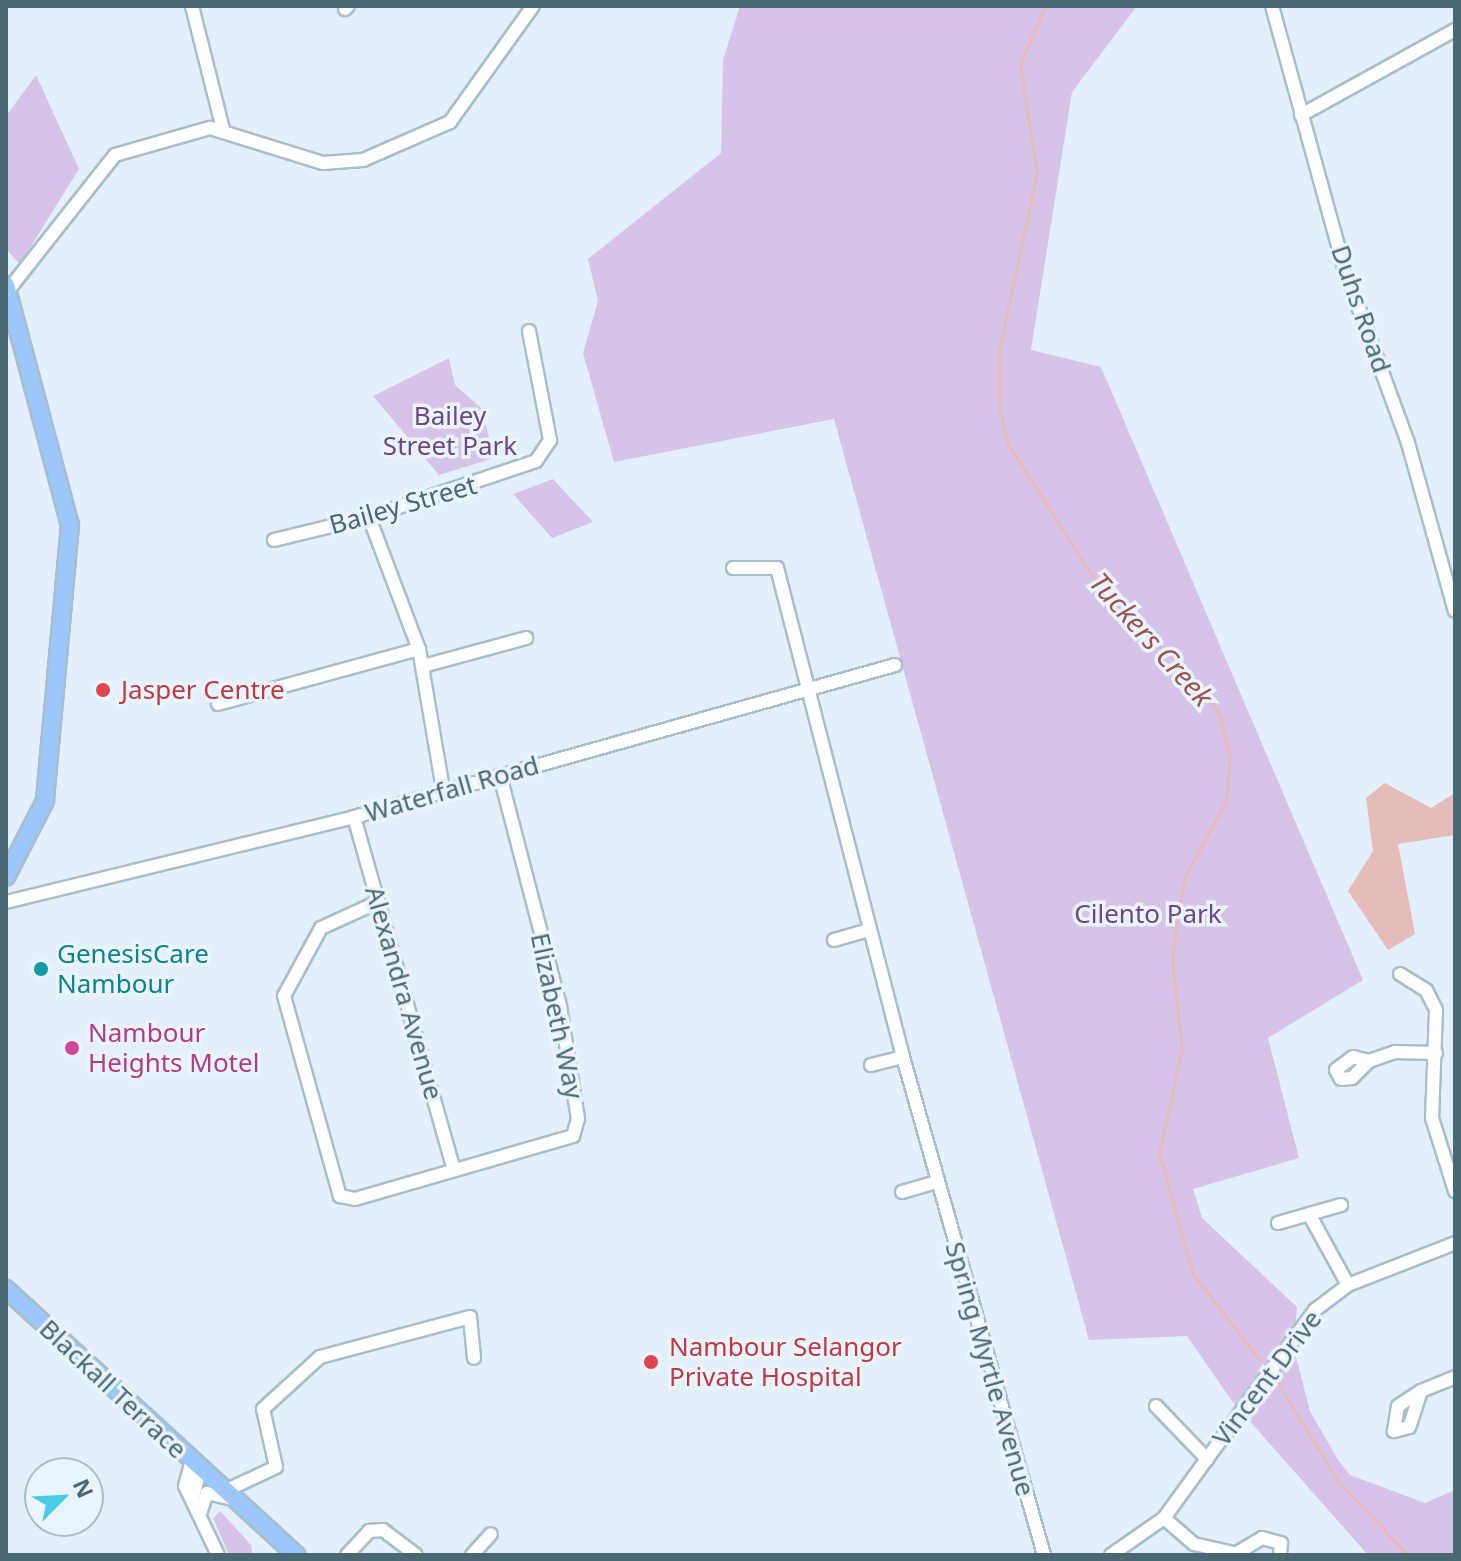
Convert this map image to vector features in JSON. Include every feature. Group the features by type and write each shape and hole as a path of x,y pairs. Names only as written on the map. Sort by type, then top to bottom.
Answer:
{"main road":[{"path":"6,877 45,801 70,525 8,290"},
{"name":"Blackall Terrace","path":"6,1289 196,1464"},
{"path":"196,1464 296,1555"}],"street":[{"path":"192,6 223,129"},
{"path":"8,290 105,163 151,141 223,129 323,163 363,160 450,122 533,6"},
{"name":"Duhs Road","path":"1272,6 1301,115 1455,611"},
{"path":"1301,115 1455,30"},
{"name":"Bailey Street","path":"274,540 369,517 536,461 550,440 529,331"},
{"path":"369,517 419,649 443,790"},
{"name":"Spring Myrtle Avenue","path":"733,568 777,568 805,690 903,1057 1044,1555"},
{"path":"423,666 526,638"},
{"path":"218,704 419,649"},
{"name":"Waterfall Road","path":"6,902 354,817 895,665"},
{"name":"Elizabeth Way","path":"378,902 321,928 284,996 333,1185 355,1199 556,1144 573,1136 578,1119 560,1006 500,776"},
{"name":"Alexandra Avenue","path":"354,817 454,1170"},
{"path":"834,940 870,930"},
{"path":"1400,974 1433,998 1436,1053 1432,1118 1455,1191"},
{"path":"1369,1061 1395,1052 1436,1053"},
{"path":"871,1065 903,1057"},
{"path":"902,1192 937,1182"},
{"path":"1278,1223 1341,1205"},
{"path":"1309,1214 1348,1285"},
{"name":"Vincent Drive","path":"1111,1555 1164,1518 1315,1310 1348,1285 1455,1243"},
{"path":"201,1514 207,1493 232,1496 276,1467 263,1409 320,1357 470,1317 474,1358"},
{"path":"1421,1391 1455,1377"},
{"path":"1156,1406 1207,1459"},
{"name":"Blackall Terrace","path":"196,1464 193,1497 218,1555"},
{"path":"1164,1518 1194,1544 1240,1554 1262,1538 1281,1543 1280,1555"},
{"path":"347,1555 369,1531 383,1530 416,1555"},
{"path":"472,1555 491,1534"}],"green space":[{"name":"Cilento Park","path":"740,6 1137,6 1072,92 1031,350 1101,367 1363,980 1268,1038 1299,1158 1193,1189 1202,1218 1297,1307 1294,1349 1310,1411 1338,1460 1350,1475 1425,1503 1455,1490 1455,1555 1368,1555 1232,1401 1187,1336 1089,1340 834,419 614,462 583,353 598,301 588,259 721,153 723,60"},
{"path":"36,75 79,169 20,264 6,249 6,116"},
{"name":"Bailey Street Park","path":"449,358 455,385 482,409 494,458 439,475 373,396"},
{"path":"553,479 593,522 552,538 513,494"},
{"path":"220,1511 251,1545 253,1555 229,1555 213,1518"}],"shaded area":[{"path":"1385,783 1431,808 1455,793 1455,835 1398,844 1415,934 1388,950 1348,891 1373,851 1366,798"}],"waterway":[{"name":"Tuckers Creek","path":"1045,6 1020,65 1037,173 999,351 999,407 1008,444 1085,565 1123,615 1175,659 1219,713 1230,755 1226,801 1186,874 1178,911 1172,961 1182,1049 1159,1153 1193,1274 1259,1359"},
{"name":"Tuckers Creek","path":"1274,1377 1338,1481 1408,1555"}],"place":[{"name":"Jasper Centre","path":"103,690"},
{"name":"GenesisCare Nambour","path":"41,969"},
{"name":"Nambour Heights Motel","path":"72,1048"},
{"name":"Nambour Selangor Private Hospital","path":"651,1362"}]}
